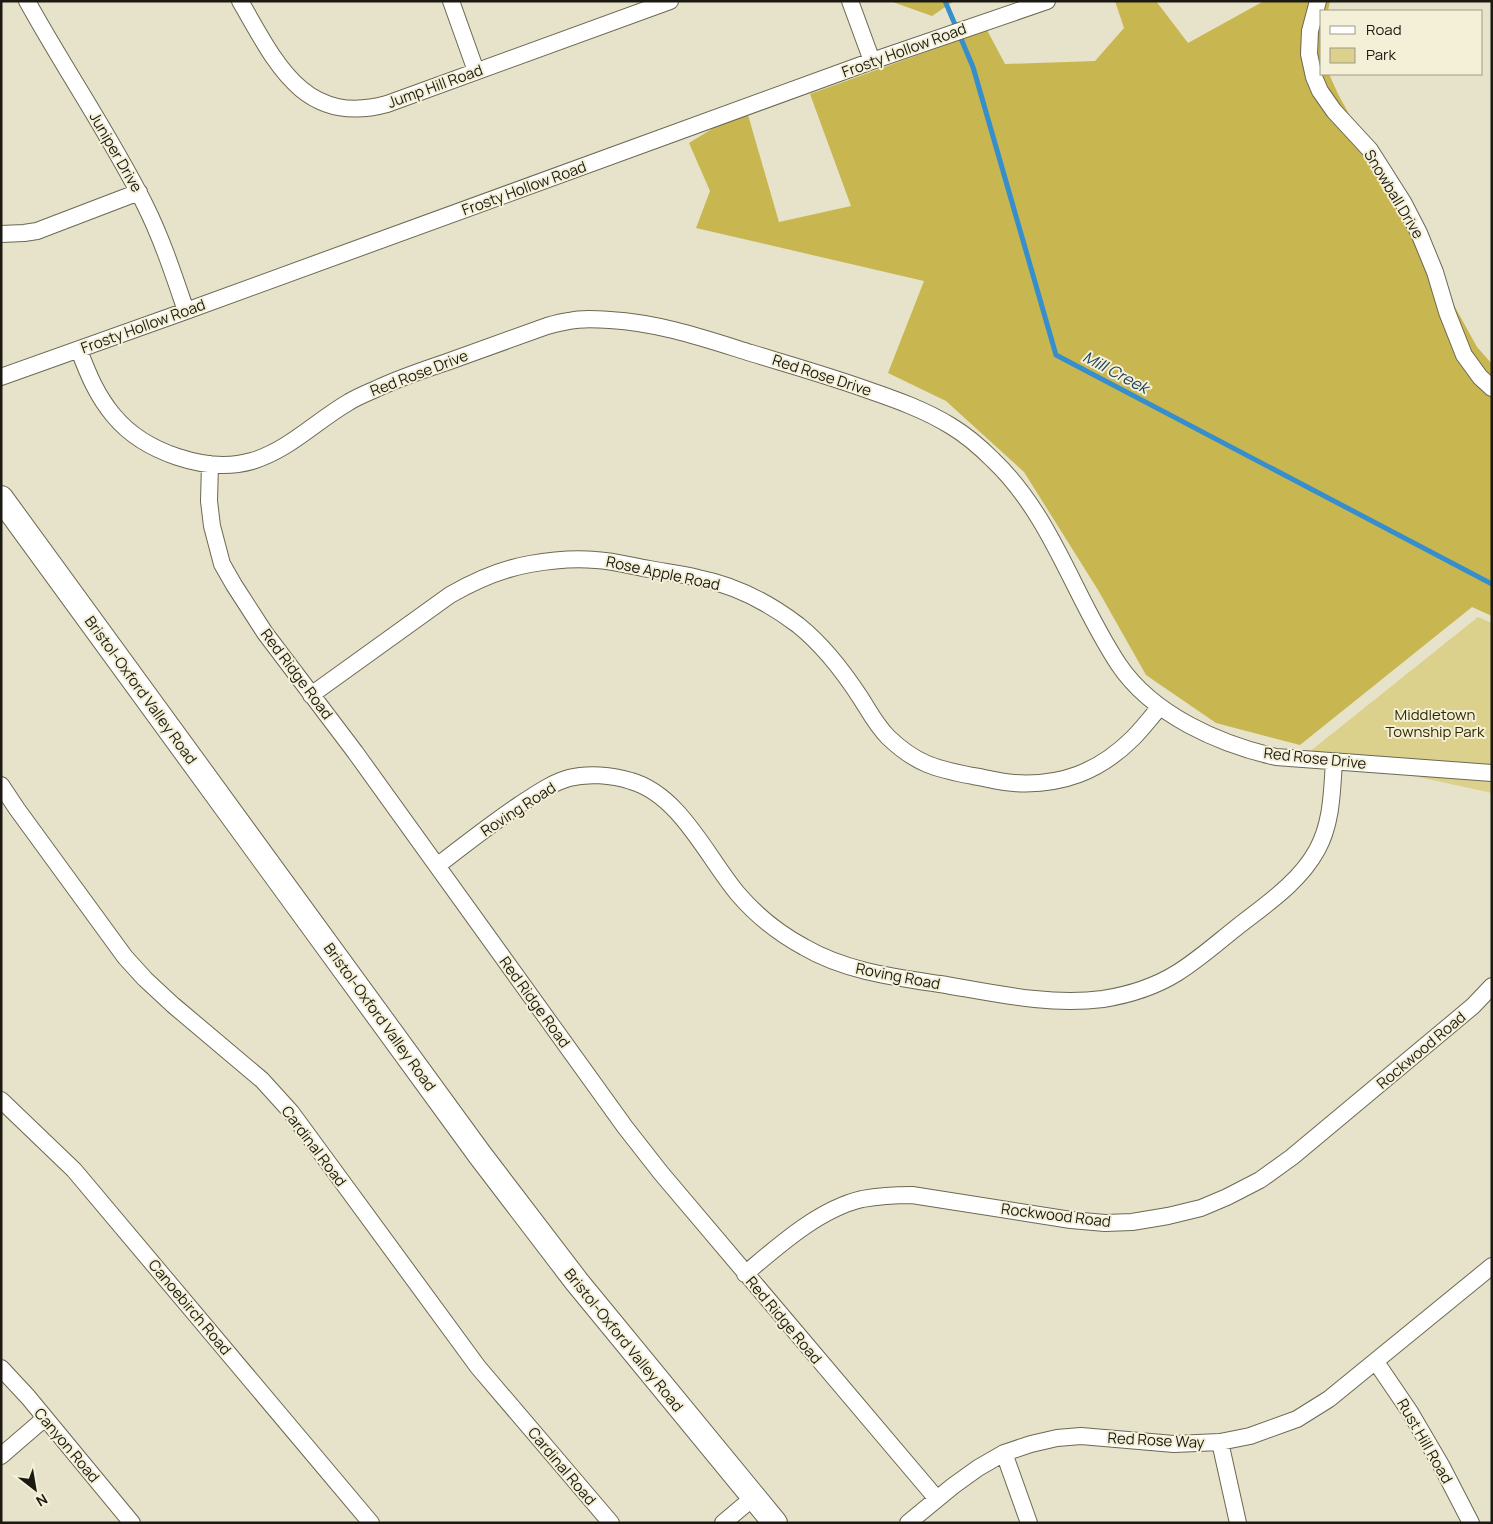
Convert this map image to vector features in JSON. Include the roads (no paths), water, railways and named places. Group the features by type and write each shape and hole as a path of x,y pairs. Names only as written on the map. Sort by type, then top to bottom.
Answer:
{"main road":[{"name":"Bristol-Oxford Valley Road","path":"1,498 480,1156 577,1282 775,1523"}],"street":[{"name":"Juniper Drive","path":"27,1 115,148 139,192 165,252 186,311"},
{"name":"Jump Hill Road","path":"240,1 275,60 289,79 303,91 324,103 355,110 379,106 476,71 645,5 670,1"},
{"path":"451,1 476,71"},
{"path":"850,1 872,61"},
{"name":"Frosty Hollow Road","path":"1,377 872,61 1046,1"},
{"name":"Snowball Drive","path":"1318,1 1310,31 1309,54 1314,77 1320,91 1334,111 1370,150 1403,202 1419,233 1432,265 1447,312 1464,355 1480,377 1492,388"},
{"path":"1,234 37,231 139,192"},
{"name":"Red Rose Drive","path":"79,350 97,393 115,417 128,430 147,443 173,456 210,464 238,463 252,461 285,446 349,402 394,381 547,326 569,320 595,319 631,321 670,328 829,376 913,406 952,427 975,444 1015,484 1036,513 1054,543 1101,636 1120,666 1134,684 1160,707 1197,730 1221,741 1276,757 1492,773"},
{"name":"Red Ridge Road","path":"210,464 209,501 212,526 222,564 266,633 355,752 661,1174 937,1499"},
{"name":"Rose Apple Road","path":"311,694 450,595 474,581 500,571 564,559 596,560 699,578 746,594 779,612 800,626 822,647 841,670 873,719 886,735 920,762 944,770 1011,783 1056,782 1090,770 1113,756 1133,738 1160,707"},
{"name":"Roving Road","path":"437,866 540,791 559,782 585,776 603,776 630,781 659,795 669,804 750,908 786,936 828,960 849,967 892,976 1037,1000 1073,1001 1102,999 1152,986 1177,973 1212,948 1298,878 1322,840 1331,801 1334,762"},
{"name":"Cardinal Road","path":"1,785 22,817 125,957 173,1005 262,1080 291,1112 478,1367 610,1523"},
{"name":"Rockwood Road","path":"745,1274 785,1240 810,1223 842,1206 861,1200 889,1195 912,1195 1071,1220 1105,1223 1132,1222 1201,1208 1260,1180 1292,1157 1473,1006 1492,986"},
{"name":"Canoebirch Road","path":"1,1100 74,1170 371,1523"},
{"name":"Red Rose Way","path":"908,1523 978,1468 1004,1453 1031,1444 1058,1438 1082,1436 1174,1444 1220,1442 1250,1436 1297,1419 1329,1400 1492,1266"},
{"name":"Rust Hill Road","path":"1376,1362 1410,1412 1471,1523"},
{"name":"Canyon Road","path":"1,1368 132,1523"},
{"path":"1,1456 45,1418"},
{"path":"1220,1442 1238,1523"},
{"path":"1004,1453 1029,1523"},
{"path":"723,1523 754,1497"}],"waterway":[{"name":"Mill Creek","path":"945,1 973,67 1056,355 1492,584"}],"park label":[{"name":"Middletown Township Park","path":"1435,722"}]}
